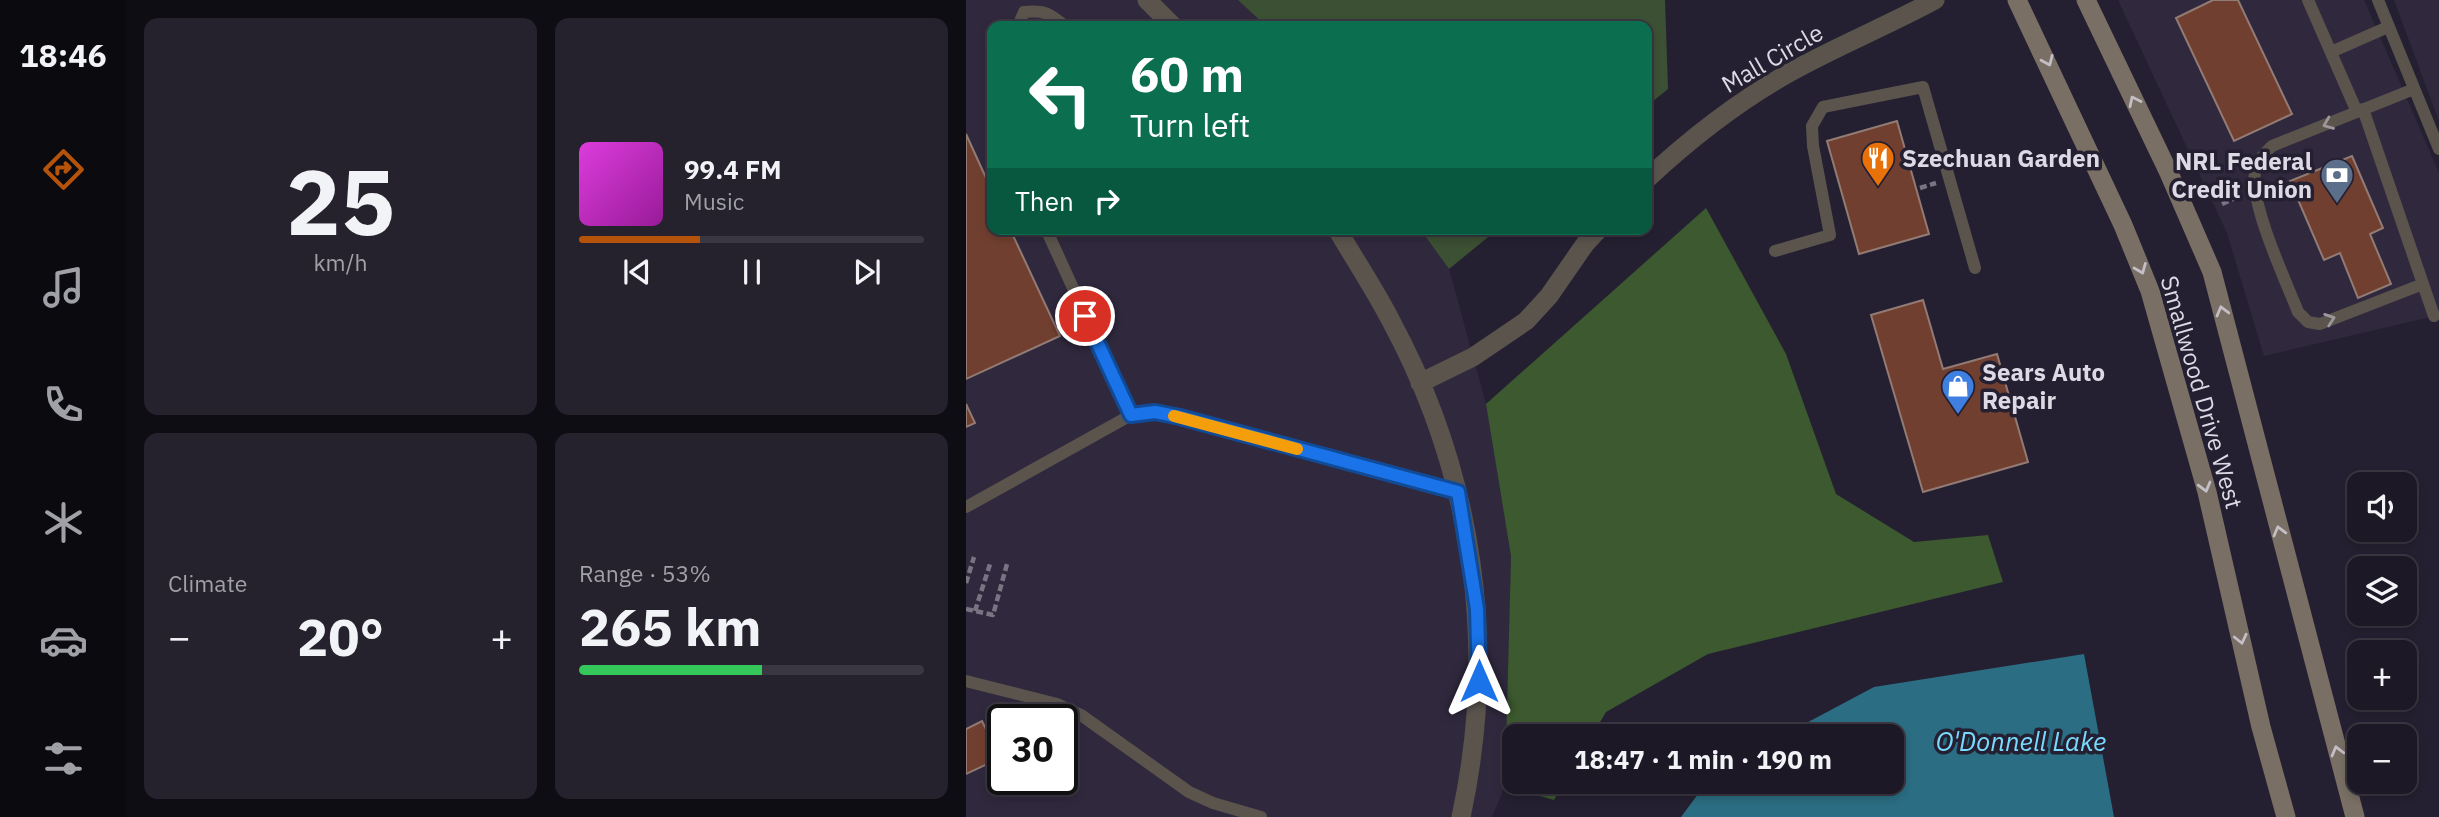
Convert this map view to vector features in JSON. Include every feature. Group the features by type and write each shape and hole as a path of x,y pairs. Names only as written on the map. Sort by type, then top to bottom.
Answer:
{"main road":[{"name":"Smallwood Drive West","path":"2017,0 2123,225 2150,291 2207,492 2261,727 2286,817"},
{"name":"Smallwood Drive West","path":"2086,0 2169,173 2212,272 2355,817"}],"street":[{"path":"1147,0 1168,21"},
{"name":"Mall Circle","path":"1652,174 1688,141 1730,110 1787,74 1935,0"},
{"path":"1341,235 1392,322 1420,383 1447,451 1458,492 1477,609 1480,671 1476,727 1461,817"},
{"path":"1420,383 1473,357 1526,321 1549,296 1593,235"}],"lane":[{"path":"2308,0 2360,111 2434,316"},
{"path":"2378,0 2439,149"},
{"path":"1020,21 1024,12 1034,11 1048,13 1058,21"},
{"path":"2331,52 2389,27"},
{"path":"1776,251 1830,235 1813,146 1812,125 1823,107 1923,87 1975,268"},
{"path":"2414,89 2272,146 2260,157 2253,182 2267,234 2298,312 2308,321 2320,324 2423,284"},
{"path":"1049,235 1131,415"},
{"path":"966,507 1131,415 1155,412 1458,492"},
{"path":"966,681 1057,704 1081,715 1189,792 1213,803 1261,817"}],"path":[{"path":"2222,204 2246,193"},
{"path":"966,583 974,557"},
{"path":"975,611 991,561"},
{"path":"966,609 993,615 1007,564"}],"shaded area":[{"path":"966,0 1238,0 1261,21 987,21 987,235 1424,235 1449,269 1486,404 1511,556 1507,724 1502,724 1502,793 1492,817 966,817"},
{"path":"2118,0 2364,0 2439,173 2439,315 2264,356 2227,233"},
{"path":"2394,0 2439,0 2439,121"}],"green space":[{"path":"1238,0 1665,0 1668,89 1652,102 1652,21 1261,21"},
{"path":"1706,208 1786,354 1836,494 1914,542 1988,535 2003,582 1708,654 1606,712 1599,724 1507,724 1511,556 1486,404"},
{"path":"1424,235 1491,235 1449,269"},
{"path":"1533,794 1557,794 1554,800"}],"water":[{"name":"O'Donnell Lake","path":"2084,654 2114,817 1681,817 1698,794 1904,794 1904,724 1804,724 1874,687"}],"building":[{"path":"2213,0 2238,0 2292,114 2234,141 2176,18"},
{"name":"Szechuan Garden","path":"1897,121 1929,234 1859,254 1827,141"},
{"path":"966,134 987,180 987,235 1013,235 1060,336 966,379"},
{"name":"NRL Federal Credit Union","path":"2352,156 2383,228 2370,234 2391,284 2358,298 2340,253 2324,260 2290,181"},
{"name":"Sears Auto Repair","path":"1923,300 1943,369 1997,354 2028,462 1923,492 1871,315"},
{"path":"966,404 975,423 966,427"},
{"path":"982,721 987,731 987,764 966,774 966,729"}],"slow traffic":[{"path":"1174,416 1297,449"}],"place":[{"name":"Szechuan Garden","path":"1878,188"},
{"name":"NRL Federal Credit Union","path":"2337,205"},
{"name":"Sears Auto Repair","path":"1958,416"}],"route":[{"path":"1085,316 1131,415 1155,412 1180,417 1458,492 1477,609 1479,681"}]}
